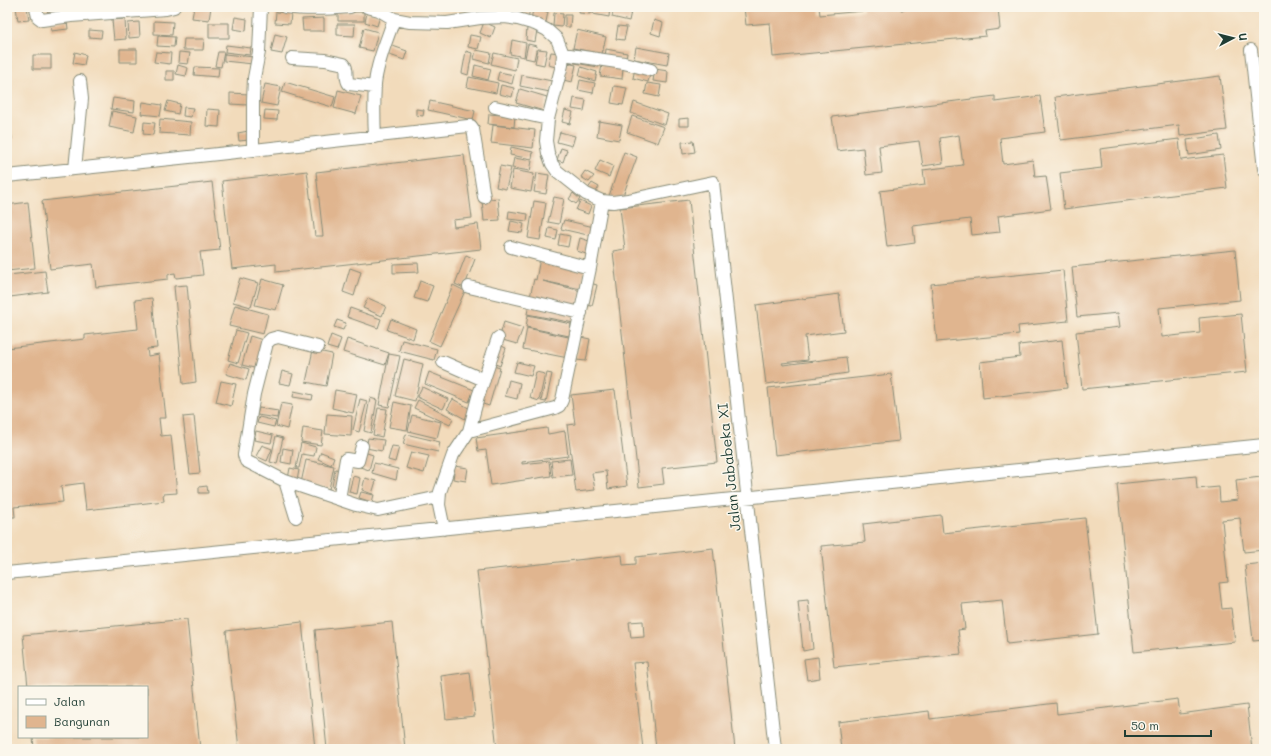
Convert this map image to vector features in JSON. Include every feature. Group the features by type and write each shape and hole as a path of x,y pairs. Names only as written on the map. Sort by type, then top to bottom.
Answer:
{"street":[{"path":"36,8 38,17 42,20 72,16 166,9 174,7"},
{"path":"254,150 254,78 259,52 261,7"},
{"path":"285,7 335,9 350,7"},
{"path":"367,7 379,10 394,19 410,22 447,24 493,17 518,19 535,24 547,30 557,39 564,54 548,119 546,141 548,153 552,164 564,178 586,194 602,201 581,313 562,400 559,406 468,431"},
{"path":"375,137 375,87 381,58 394,19"},
{"path":"1251,50 1264,169"},
{"path":"564,54 624,63 651,70"},
{"path":"292,58 344,64 346,67 347,82 349,84 375,87"},
{"path":"75,169 82,99 80,80"},
{"path":"496,107 548,119"},
{"path":"7,176 471,126 473,129 484,197"},
{"name":"Jalan Jababeka XI","path":"602,201 613,202 628,200 713,182 775,749"},
{"path":"511,247 590,268"},
{"path":"469,288 581,313"},
{"path":"318,347 278,337 271,339 267,343 256,387 244,455 246,461 285,481 356,505 380,510 439,497"},
{"path":"444,529 441,518 439,497 441,488 453,455 468,431 498,338"},
{"path":"443,362 484,380"},
{"path":"7,573 1264,445"},
{"path":"339,499 346,459 358,461 362,446"},
{"path":"285,481 296,517"}],"building":[{"path":"16,7 27,7 29,20 18,21"},
{"path":"48,7 65,7 65,12 48,13"},
{"path":"194,7 211,7 209,20 192,18"},
{"path":"523,7 530,7 528,20 521,19"},
{"path":"580,7 591,7 590,14 579,13"},
{"path":"594,7 610,7 609,17 593,14"},
{"path":"614,7 632,7 629,21 612,17"},
{"path":"744,7 819,7 820,15 863,11 863,7 901,7 901,10 934,7 998,7 1000,29 985,31 986,36 773,57 770,23 746,25"},
{"path":"533,9 548,12 546,22 531,20"},
{"path":"276,12 291,13 290,24 275,23"},
{"path":"338,12 364,12 364,21 338,21"},
{"path":"367,13 380,16 377,26 365,22"},
{"path":"554,13 563,14 562,27 553,26"},
{"path":"565,15 571,15 570,27 565,27"},
{"path":"235,17 247,19 246,31 233,29"},
{"path":"324,18 324,31 303,31 302,19"},
{"path":"125,19 126,39 114,40 112,20"},
{"path":"654,20 663,23 660,36 651,33"},
{"path":"67,21 68,29 51,31 50,23"},
{"path":"154,21 173,22 172,35 154,34"},
{"path":"139,22 140,37 129,38 128,23"},
{"path":"484,22 495,27 491,38 480,33"},
{"path":"209,23 229,23 229,38 209,38"},
{"path":"337,24 355,24 354,36 337,35"},
{"path":"618,26 627,27 624,40 616,39"},
{"path":"364,28 378,32 373,51 359,48"},
{"path":"527,28 537,30 535,42 526,40"},
{"path":"89,30 102,31 101,38 89,37"},
{"path":"577,30 606,37 602,54 573,48"},
{"path":"275,34 287,37 282,54 271,52"},
{"path":"470,35 481,37 478,49 468,47"},
{"path":"158,36 175,37 174,47 157,46"},
{"path":"184,39 204,39 203,50 183,50"},
{"path":"512,40 526,43 524,57 510,54"},
{"path":"387,44 407,51 404,60 384,53"},
{"path":"528,44 537,46 534,60 525,58"},
{"path":"226,45 251,48 250,55 225,52"},
{"path":"636,47 669,53 667,65 634,59"},
{"path":"120,49 137,49 137,62 120,62"},
{"path":"538,49 547,50 544,65 535,63"},
{"path":"606,49 627,53 626,60 605,57"},
{"path":"476,50 491,53 489,63 474,59"},
{"path":"466,51 472,53 468,75 462,73"},
{"path":"75,52 86,55 84,65 73,63"},
{"path":"156,52 171,53 170,64 154,62"},
{"path":"179,52 190,53 188,64 178,63"},
{"path":"218,52 224,52 221,67 215,66"},
{"path":"551,52 559,53 556,67 548,65"},
{"path":"494,53 517,58 515,70 491,64"},
{"path":"224,54 254,57 253,64 224,61"},
{"path":"33,55 51,55 51,69 33,69"},
{"path":"570,57 599,62 599,67 569,62"},
{"path":"567,63 576,65 572,82 563,80"},
{"path":"178,65 188,68 186,76 176,74"},
{"path":"475,65 491,69 488,80 473,76"},
{"path":"602,65 623,68 622,79 600,76"},
{"path":"195,67 219,68 218,77 194,75"},
{"path":"581,67 597,72 595,81 579,76"},
{"path":"635,68 651,71 648,82 633,78"},
{"path":"655,69 668,71 667,83 653,81"},
{"path":"166,71 174,71 174,80 166,80"},
{"path":"499,72 514,75 512,84 497,80"},
{"path":"522,75 552,81 550,92 520,86"},
{"path":"1220,76 1227,130 1180,136 1179,125 1061,140 1055,97"},
{"path":"469,77 498,83 496,93 467,87"},
{"path":"580,80 595,83 593,93 578,90"},
{"path":"285,82 335,97 332,107 282,92"},
{"path":"647,83 661,85 659,97 645,94"},
{"path":"265,84 281,87 277,106 261,103"},
{"path":"501,85 514,88 512,97 499,94"},
{"path":"614,86 627,88 623,105 611,103"},
{"path":"520,89 547,97 544,111 516,103"},
{"path":"338,90 361,96 356,114 334,108"},
{"path":"230,93 249,94 248,105 230,104"},
{"path":"995,96 995,102 1040,96 1045,132 1000,138 1003,164 1033,160 1035,177 1046,176 1051,209 998,216 1000,232 972,235 970,219 913,226 915,243 887,247 880,191 925,185 923,170 963,165 959,135 940,138 943,163 923,166 919,141 879,146 882,173 866,175 863,148 837,151 832,117"},
{"path":"113,98 135,101 134,112 111,109"},
{"path":"574,98 586,100 584,111 572,109"},
{"path":"168,101 180,104 178,114 165,111"},
{"path":"430,101 475,111 473,120 428,110"},
{"path":"143,102 162,105 160,116 141,114"},
{"path":"634,102 668,114 665,125 631,113"},
{"path":"8,103 12,139 7,139"},
{"path":"184,107 193,108 191,117 183,116"},
{"path":"207,109 220,110 219,127 206,126"},
{"path":"416,109 424,110 423,116 416,115"},
{"path":"265,110 278,111 277,120 264,119"},
{"path":"565,110 573,112 570,124 562,122"},
{"path":"112,111 137,116 134,132 109,127"},
{"path":"489,114 515,116 514,127 488,124"},
{"path":"632,116 664,127 658,143 627,132"},
{"path":"689,118 689,126 679,126 679,119"},
{"path":"160,119 191,122 190,135 159,133"},
{"path":"599,121 622,125 619,140 597,136"},
{"path":"144,122 155,123 153,135 143,134"},
{"path":"493,125 535,130 533,148 491,143"},
{"path":"248,131 249,140 239,141 238,133"},
{"path":"560,132 575,136 572,146 557,142"},
{"path":"1219,135 1221,150 1189,155 1187,140"},
{"path":"1179,139 1181,160 1223,155 1227,188 1064,209 1060,173 1102,168 1100,149"},
{"path":"693,141 695,152 683,154 682,142"},
{"path":"511,147 533,152 532,159 510,155"},
{"path":"561,148 567,150 563,162 557,160"},
{"path":"624,152 637,157 621,201 609,196"},
{"path":"464,155 472,218 453,220 454,227 478,224 481,249 276,272 276,264 232,269 222,181 307,171 315,236 323,236 316,172"},
{"path":"514,158 532,161 530,171 512,168"},
{"path":"600,160 613,166 609,177 595,171"},
{"path":"500,166 511,168 506,189 496,187"},
{"path":"513,170 534,174 531,192 510,188"},
{"path":"585,171 594,176 589,182 581,177"},
{"path":"537,173 549,175 546,194 534,192"},
{"path":"212,182 220,250 200,252 203,275 176,278 175,273 168,274 168,279 96,287 93,264 50,269 42,201"},
{"path":"592,183 599,187 594,195 587,190"},
{"path":"573,193 580,199 576,204 569,199"},
{"path":"554,197 564,199 559,224 548,222"},
{"path":"498,198 500,220 484,221 482,200"},
{"path":"689,200 717,462 662,468 664,484 639,487 613,251 625,249 620,208"},
{"path":"534,201 546,203 540,240 528,238"},
{"path":"580,201 591,206 588,214 576,210"},
{"path":"28,202 35,268 7,271 7,205"},
{"path":"509,211 528,214 527,221 508,219"},
{"path":"564,220 594,227 592,236 561,229"},
{"path":"511,221 524,224 522,233 509,231"},
{"path":"549,228 558,230 556,240 547,238"},
{"path":"560,234 570,236 568,247 558,245"},
{"path":"580,238 589,241 586,254 577,251"},
{"path":"1235,250 1240,300 1159,308 1162,337 1200,333 1199,318 1241,314 1247,372 1082,389 1076,332 1120,327 1118,313 1077,317 1072,267"},
{"path":"466,255 475,259 464,288 455,284"},
{"path":"540,258 585,268 581,289 543,281 581,291 576,309 530,297 534,279 536,280"},
{"path":"418,263 419,272 393,273 393,264"},
{"path":"350,268 361,272 354,296 343,292"},
{"path":"1063,270 1068,321 1018,326 1019,334 937,342 931,284"},
{"path":"45,271 48,292 10,297 8,275"},
{"path":"240,278 258,283 251,307 233,302"},
{"path":"262,279 283,285 276,310 255,305"},
{"path":"420,281 433,286 427,302 414,298"},
{"path":"590,283 597,285 592,306 584,305"},
{"path":"187,285 196,382 183,384 174,286"},
{"path":"453,285 465,291 440,346 429,341"},
{"path":"839,294 844,331 805,336 808,360 782,363 783,365 846,357 848,373 766,384 756,305"},
{"path":"152,298 157,348 147,349 148,356 159,354 166,418 159,418 161,436 171,435 177,493 163,494 164,501 86,510 83,483 61,486 63,502 14,507 15,517 7,517 7,348 85,339 85,335 138,329 135,300"},
{"path":"368,298 386,306 382,316 363,308"},
{"path":"529,304 575,314 574,323 527,314"},
{"path":"235,305 268,314 263,334 229,326"},
{"path":"350,308 381,319 378,328 347,317"},
{"path":"528,315 571,324 569,336 526,327"},
{"path":"391,319 416,329 413,339 387,330"},
{"path":"337,320 346,323 343,330 334,327"},
{"path":"504,322 523,328 517,344 499,339"},
{"path":"527,328 573,338 568,358 523,349"},
{"path":"236,330 247,333 238,363 228,360"},
{"path":"331,335 341,339 337,350 327,347"},
{"path":"250,336 266,341 258,369 242,365"},
{"path":"581,337 590,339 586,361 576,360"},
{"path":"347,339 389,353 385,365 343,352"},
{"path":"402,340 437,349 434,360 399,351"},
{"path":"1062,340 1067,388 983,398 980,362 1020,357 1019,345"},
{"path":"497,344 506,348 500,366 491,362"},
{"path":"313,350 332,354 326,386 306,382"},
{"path":"389,354 400,356 389,407 379,405"},
{"path":"404,359 423,364 415,401 395,396"},
{"path":"517,362 534,366 531,376 514,372"},
{"path":"230,363 249,369 246,380 226,374"},
{"path":"490,365 500,368 489,406 480,403"},
{"path":"282,371 293,374 290,385 279,383"},
{"path":"429,372 474,390 469,402 425,384"},
{"path":"536,372 545,374 539,401 530,398"},
{"path":"547,373 552,374 546,402 541,401"},
{"path":"891,374 899,441 775,455 768,388"},
{"path":"509,380 520,383 517,399 505,396"},
{"path":"221,381 236,384 231,406 216,402"},
{"path":"422,387 448,399 443,409 417,397"},
{"path":"335,390 357,394 353,413 332,408"},
{"path":"615,390 627,486 608,489 606,471 592,473 595,490 576,492 567,425 575,424 571,395"},
{"path":"294,391 313,395 312,400 293,397"},
{"path":"370,398 377,400 371,433 364,431"},
{"path":"360,399 367,401 359,432 353,430"},
{"path":"453,399 472,410 467,420 447,409"},
{"path":"418,400 453,418 450,425 414,408"},
{"path":"394,402 411,406 407,430 389,427"},
{"path":"281,403 292,405 287,429 276,426"},
{"path":"259,408 278,411 277,418 257,415"},
{"path":"378,408 387,409 382,437 373,435"},
{"path":"327,414 352,416 351,436 325,434"},
{"path":"412,415 441,422 437,438 408,431"},
{"path":"194,416 200,473 190,474 183,417"},
{"path":"259,417 276,421 274,427 257,423"},
{"path":"303,428 323,431 321,445 301,442"},
{"path":"547,428 548,434 565,431 568,456 522,462 522,464 549,461 551,476 491,485 486,450 478,451 476,438"},
{"path":"256,431 273,435 271,443 254,440"},
{"path":"406,434 440,442 438,452 403,444"},
{"path":"276,436 283,438 277,464 270,462"},
{"path":"368,438 384,440 382,451 366,448"},
{"path":"301,443 316,447 314,456 302,454 299,468 296,468"},
{"path":"262,445 272,449 267,461 256,456"},
{"path":"392,446 399,447 395,462 388,460"},
{"path":"283,448 293,450 291,464 281,462"},
{"path":"361,451 373,455 369,470 357,466"},
{"path":"321,452 334,457 331,465 318,459"},
{"path":"411,452 429,456 424,473 406,468"},
{"path":"570,459 572,475 553,477 551,461"},
{"path":"306,460 334,466 329,489 301,483"},
{"path":"374,463 398,469 396,480 372,473"},
{"path":"455,466 468,468 466,481 453,479"},
{"path":"290,468 299,470 297,481 288,479"},
{"path":"335,469 342,470 338,488 332,487"},
{"path":"353,476 360,478 357,494 349,492"},
{"path":"1196,476 1197,489 1219,487 1220,502 1238,500 1236,480 1261,477 1264,506 1264,550 1244,552 1240,518 1222,520 1228,582 1219,583 1222,609 1231,608 1235,642 1134,652 1117,484"},
{"path":"365,478 376,481 372,494 362,490"},
{"path":"207,486 208,493 199,493 199,487"},
{"path":"361,492 374,495 372,502 359,498"},
{"path":"941,515 943,533 1085,518 1098,634 1007,644 1002,600 962,604 965,629 958,630 961,654 834,667 821,546 865,542 863,524"},
{"path":"713,548 735,749 656,749 647,662 633,663 643,749 497,749 477,571 622,555 623,565 636,564 636,557","holes":["643,621 644,637 631,638 629,622"]},
{"path":"1264,563 1264,640 1253,641 1245,565"},
{"path":"808,600 813,649 803,651 798,601"},
{"path":"187,619 200,749 34,749 33,738 148,738 148,686 28,686 23,635"},
{"path":"302,622 315,749 239,749 226,631"},
{"path":"392,622 405,749 327,749 315,630"},
{"path":"818,657 820,678 807,680 804,659"},
{"path":"470,672 475,716 446,719 441,676"},
{"path":"1178,699 1180,714 1247,705 1252,749 841,749 838,722 929,711 930,719 1056,703 1057,714"},
{"path":"478,745 478,749 448,749 448,748"}]}
